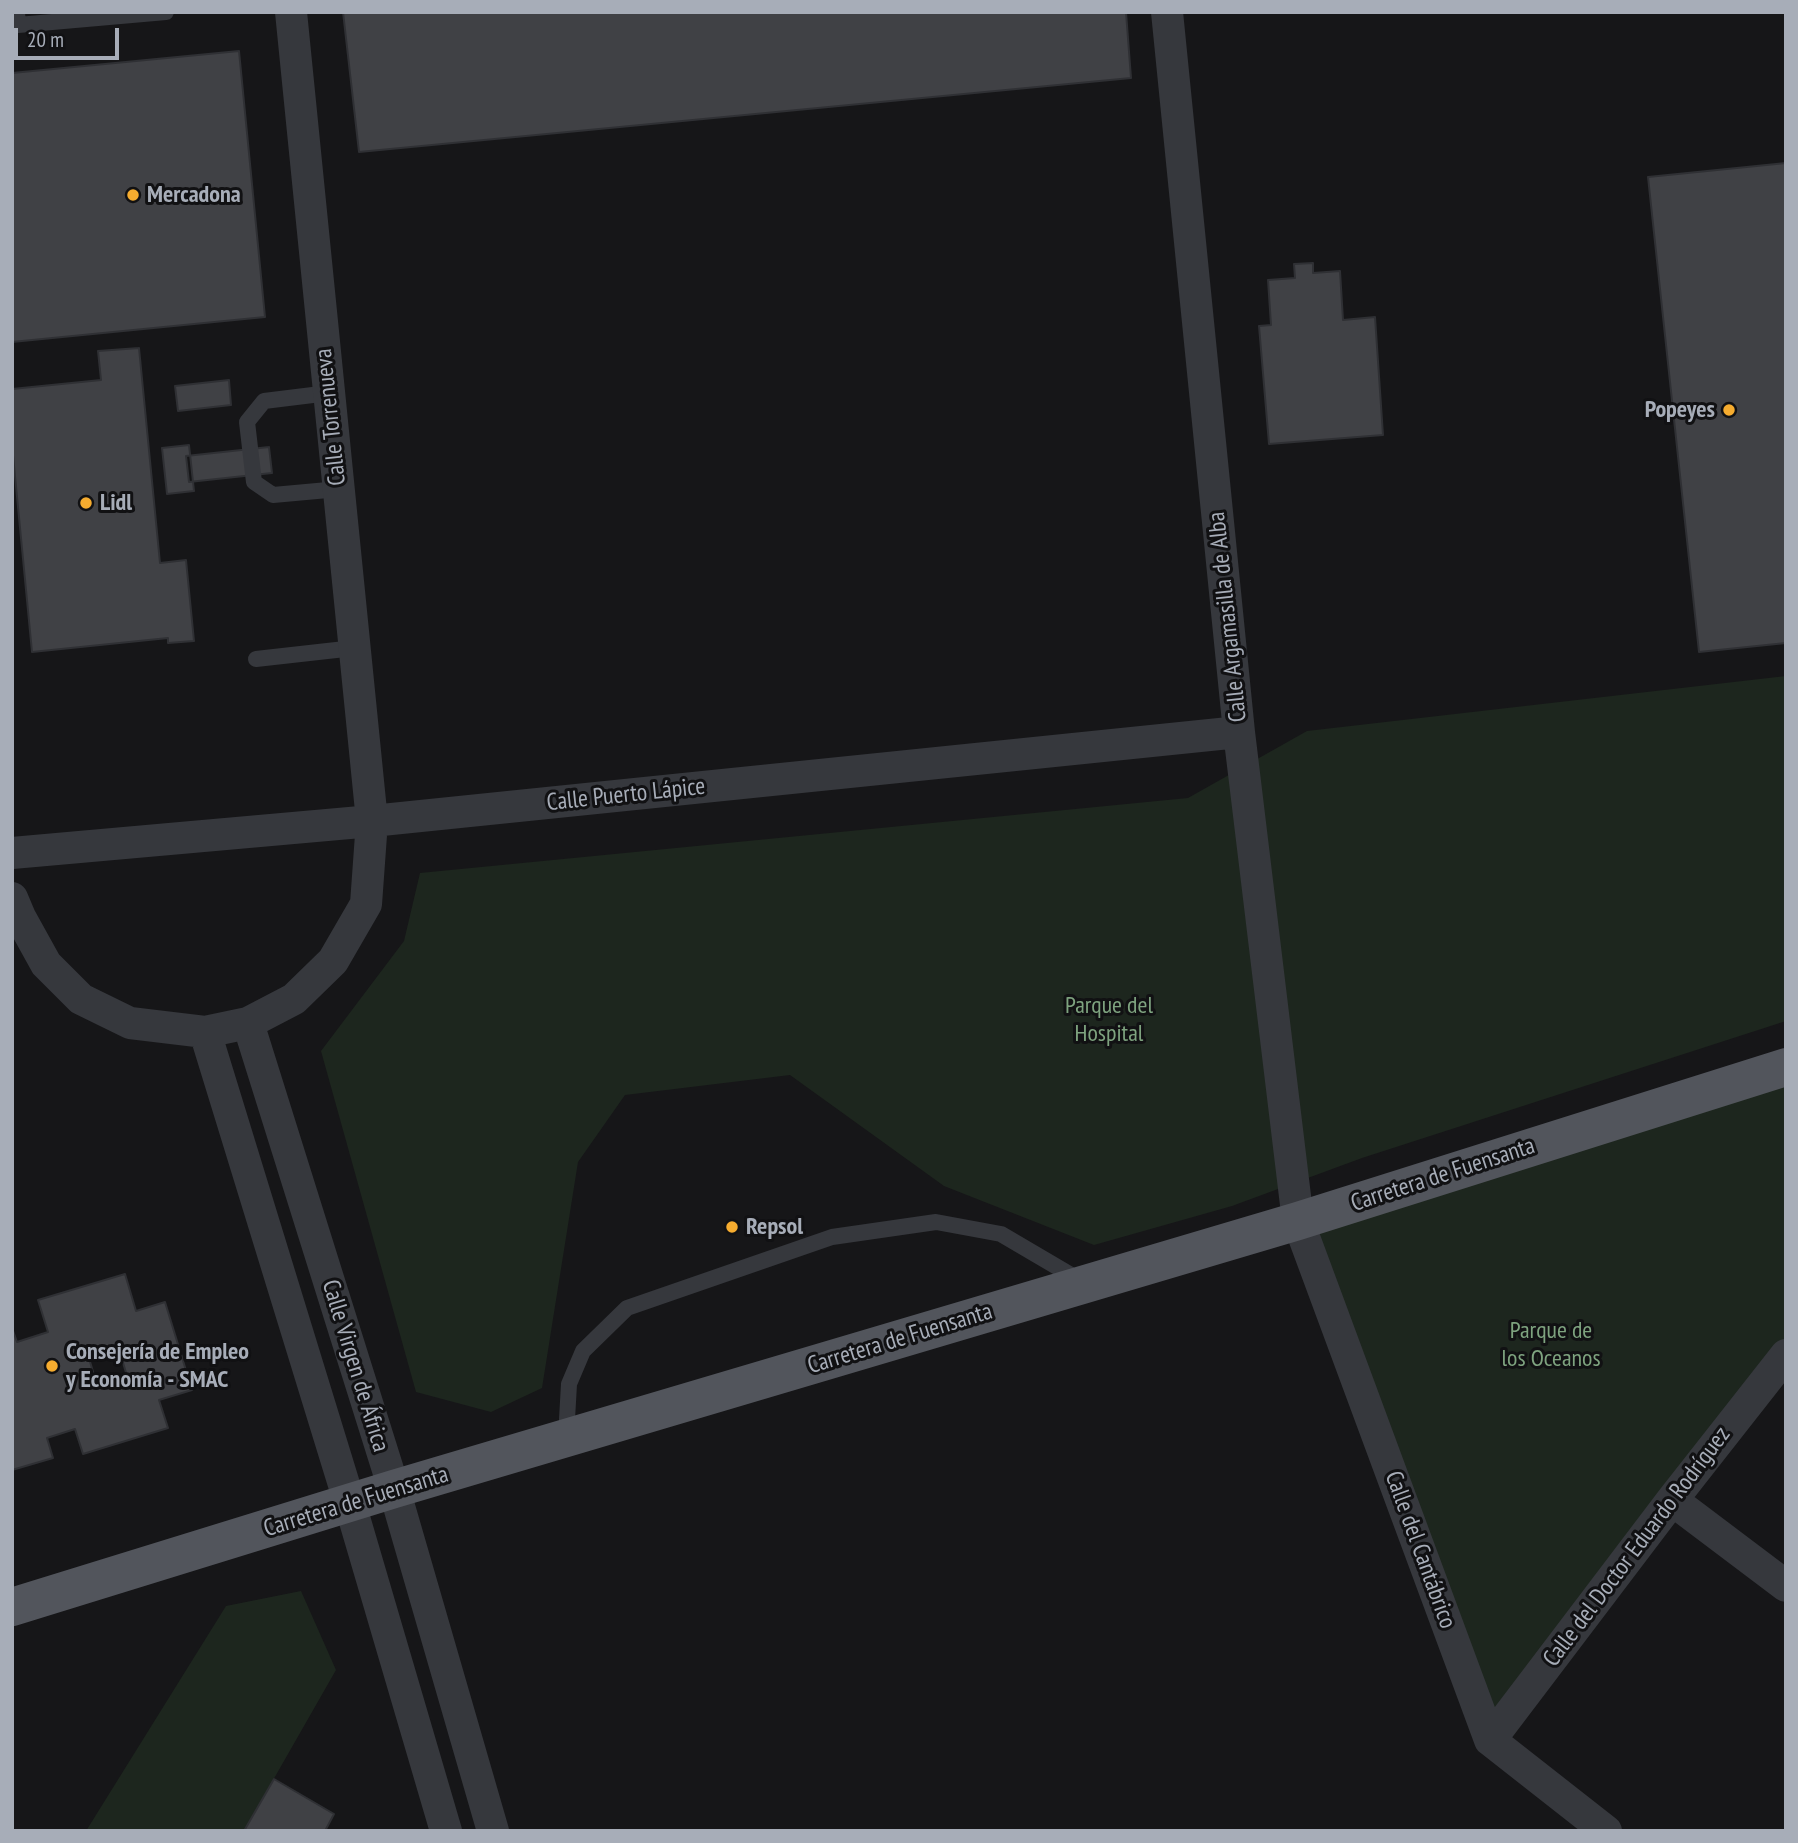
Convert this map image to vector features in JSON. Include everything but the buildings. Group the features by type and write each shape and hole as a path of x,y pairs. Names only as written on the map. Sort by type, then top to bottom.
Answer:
{"main road":[{"name":"Carretera de Fuensanta","path":"12,1607 394,1489 1298,1221 1786,1067"}],"street":[{"name":"Calle Torrenueva","path":"12,898 46,964 81,999 130,1023 205,1032 248,1023 294,999 333,961 366,904 372,821 291,12"},
{"name":"Calle Argamasilla de Alba","path":"1167,12 1239,732 1298,1221"},
{"name":"Calle Puerto Lápice","path":"12,853 372,821 1239,732"},
{"name":"Calle Virgen de África","path":"248,1023 394,1489 493,1831"},
{"name":"Calle Virgen de África","path":"205,1032 350,1504 446,1831"},
{"name":"Calle del Cantábrico","path":"1298,1221 1490,1740"},
{"name":"Calle del Doctor Eduardo Rodríguez","path":"1490,1740 1786,1355"},
{"path":"1672,1500 1786,1586"},
{"path":"1490,1740 1606,1831"}],"lane":[{"path":"17,12 18,25 166,12"},
{"path":"329,393 264,401 247,422 254,482 263,489 273,495 339,489"},
{"path":"256,659 354,648"},
{"path":"566,1438 569,1384 583,1352 627,1308 832,1237 936,1222 1001,1234 1086,1284"}],"green space":[{"name":"Parque del Hospital","path":"1786,676 1786,1021 1362,1158 1232,1206 1094,1245 944,1186 790,1075 625,1095 578,1162 542,1388 491,1412 416,1392 321,1051 404,941 420,873 1188,798 1307,731"},
{"name":"Parque de los Oceanos","path":"1786,1067 1786,1356 1490,1740 1298,1221"},
{"path":"301,1591 336,1670 244,1831 86,1831 226,1606"}],"place":[{"name":"Mercadona","path":"133,195"},
{"name":"Popeyes","path":"1729,410"},
{"name":"Lidl","path":"86,503"},
{"name":"Repsol","path":"732,1227"},
{"name":"Consejería de Empleo y Economía - SMAC","path":"52,1366"}]}
